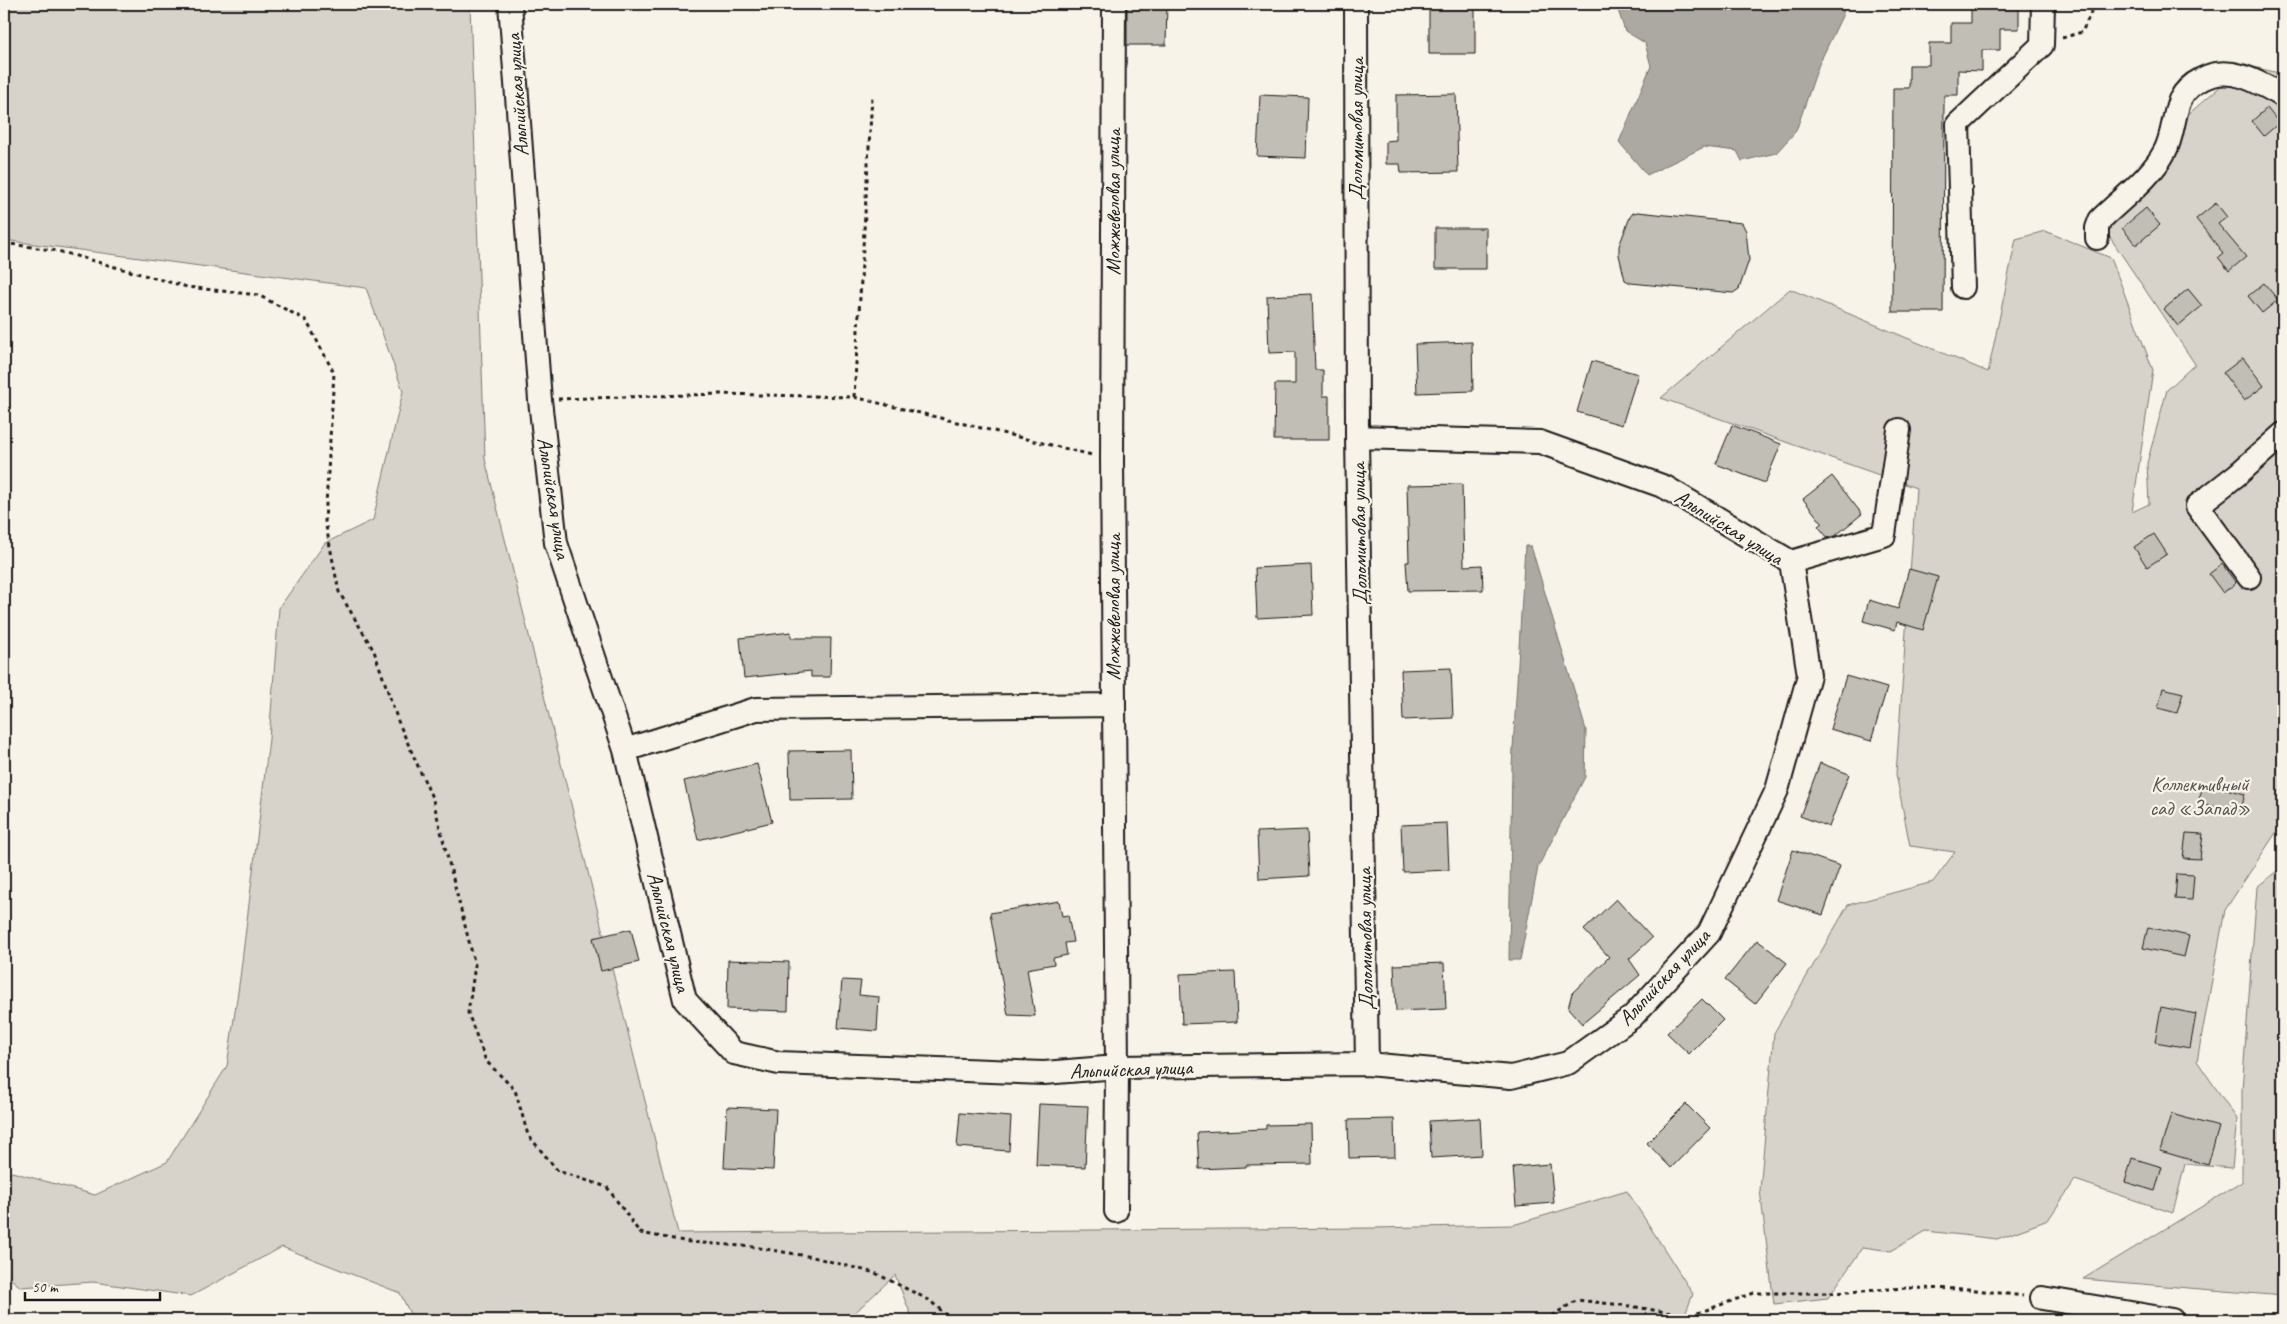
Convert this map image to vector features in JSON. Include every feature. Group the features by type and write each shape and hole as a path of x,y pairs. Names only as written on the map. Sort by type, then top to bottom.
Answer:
{"street":[{"name":"Альпийская улица","path":"510,4 540,400 556,543 625,750 685,1000 734,1053 779,1063 1044,1073 1117,1067 1367,1064 1511,1077 1568,1063 1632,1017 1709,933 1777,790 1809,675 1790,562 1665,487 1540,442 1357,437"},
{"name":"Можжевеловая улица","path":"1114,4 1112,460 1117,1067 1116,1210"},
{"name":"Доломитовая улица","path":"1356,4 1357,437 1367,1064"},
{"path":"1963,287 1958,124 2042,44 2043,4"},
{"path":"2097,238 2097,228 2100,220 2155,166 2166,150 2181,98 2191,85 2207,76 2222,73 2241,75 2283,96"},
{"path":"1790,562 1884,535 1899,430"},
{"path":"2249,577 2197,506 2238,474 2283,434"},
{"path":"625,750 756,709 1114,705"},
{"path":"2042,1298 2103,1314 2172,1320"}],"path":[{"path":"2042,44 2082,32 2095,4"},
{"path":"854,397 872,97"},
{"path":"4,243 58,252 187,287 258,295 306,320 334,373 324,521 339,592 374,651 398,721 433,800 475,965 468,1012 486,1060 514,1090 528,1135 558,1172 607,1187 640,1233 690,1242 812,1256 875,1273 929,1300 952,1320"},
{"path":"540,400 718,394 854,397 1112,460"},
{"path":"1545,1320 1577,1300 1630,1306 1689,1316 1754,1293 1833,1294 1905,1288 1968,1289 2042,1298"}],"green space":[{"path":"4,4 470,4 485,459 678,1233 1374,1228 1513,1225 1627,1191 1693,1294 1683,1320 913,1320 895,1275 847,1320 413,1320 400,1293 282,1247 191,1296 93,1282 21,1287 4,1274 4,1178 12,1172 95,1195 167,1162 227,1066 240,978 269,739 279,608 325,543 373,520 403,391 366,288 4,240"},
{"name":"Коллективный сад «Запад»","path":"2245,65 2283,74 2283,822 2225,910 2197,1061 2237,1119 2232,1168 2185,1164 2173,1213 2075,1180 2048,1220 1997,1239 1926,1231 1891,1251 1863,1247 1828,1298 1774,1304 1760,1190 1774,1033 1848,905 1933,882 1955,852 1910,846 1896,774 1916,488 1661,398 1790,289 1988,372 2016,239 2045,231 2111,258 2153,370 2132,512 2149,504 2147,463 2167,390 2195,364 2101,224 2185,117"},
{"path":"2283,866 2283,1296 2083,1279 2242,1182 2242,1090 2257,887"}],"shaded area":[{"path":"1616,4 1844,4 1843,14 1819,64 1796,131 1776,153 1742,161 1737,151 1704,147 1647,175 1619,142 1651,66 1645,43 1625,31"},
{"path":"1525,546 1531,546 1586,730 1585,777 1538,867 1520,960 1509,960 1512,766"}],"building":[{"path":"1127,4 1167,4 1166,45 1127,45"},
{"path":"1429,4 1475,4 1475,54 1429,54"},
{"path":"1971,4 2019,4 2019,29 2000,29 2000,50 1982,50 1982,71 1958,70 1958,95 1944,95 1943,312 1892,312 1893,88 1909,88 1909,65 1929,65 1929,43 1951,43 1951,23 1971,23"},
{"path":"1456,94 1458,172 1401,173 1400,164 1386,164 1386,141 1396,140 1396,95"},
{"path":"1260,95 1308,97 1306,158 1257,156"},
{"path":"2267,108 2279,123 2264,136 2252,121"},
{"path":"2216,203 2227,217 2218,224 2246,257 2229,271 2218,257 2223,253 2196,219"},
{"path":"2146,208 2160,225 2136,245 2122,228"},
{"path":"1633,213 1742,223 1746,231 1749,260 1739,289 1733,293 1631,283 1625,280 1619,255 1619,246 1630,217"},
{"path":"1435,228 1486,228 1486,269 1435,269"},
{"path":"2264,283 2278,300 2262,313 2248,296"},
{"path":"2188,289 2202,306 2178,326 2164,309"},
{"path":"1312,294 1315,370 1323,370 1323,396 1329,396 1329,440 1274,440 1275,384 1295,384 1295,352 1269,353 1267,296"},
{"path":"1472,342 1473,391 1417,393 1415,344"},
{"path":"2243,358 2264,386 2244,401 2223,373"},
{"path":"1592,361 1638,374 1622,425 1577,412"},
{"path":"1732,425 1781,444 1765,483 1716,464"},
{"path":"1832,476 1862,514 1835,536 1828,538 1818,526 1822,523 1803,499"},
{"path":"1462,484 1464,566 1482,565 1483,590 1408,591 1406,562 1409,562 1407,485"},
{"path":"2154,534 2167,554 2147,567 2134,547"},
{"path":"2222,564 2236,583 2223,593 2209,574"},
{"path":"1311,565 1313,615 1257,618 1255,568"},
{"path":"1909,569 1938,577 1923,630 1897,622 1895,630 1863,621 1869,600 1898,609"},
{"path":"791,632 791,638 831,638 830,677 811,677 811,671 744,678 740,638"},
{"path":"1451,668 1453,718 1403,720 1401,670"},
{"path":"1846,676 1887,688 1871,741 1830,729"},
{"path":"2163,688 2183,693 2177,713 2158,708"},
{"path":"851,750 852,799 790,800 789,751"},
{"path":"1820,763 1849,774 1829,827 1800,816"},
{"path":"757,764 772,822 698,840 684,781"},
{"path":"2204,783 2245,794 2240,814 2198,802"},
{"path":"1447,823 1449,870 1403,872 1401,825"},
{"path":"1307,830 1309,876 1259,879 1257,832"},
{"path":"2186,833 2203,834 2200,859 2183,858"},
{"path":"1793,850 1840,866 1823,915 1776,900"},
{"path":"2177,874 2194,875 2192,900 2175,899"},
{"path":"1616,899 1652,938 1629,959 1640,975 1582,1024 1568,1008 1572,993 1609,957 1584,930"},
{"path":"1059,901 1062,916 1068,915 1073,942 1065,943 1067,955 1053,958 1054,964 1027,969 1035,1016 1008,1015 990,913"},
{"path":"2148,927 2189,936 2184,957 2143,948"},
{"path":"631,929 639,962 601,971 593,938"},
{"path":"1757,940 1787,963 1755,1004 1725,980"},
{"path":"728,960 789,962 788,1011 727,1009"},
{"path":"1444,963 1446,1009 1396,1011 1394,965"},
{"path":"1235,972 1237,1022 1182,1024 1180,974"},
{"path":"842,980 861,981 859,995 879,997 877,1031 838,1028"},
{"path":"1702,999 1723,1020 1689,1054 1667,1033"},
{"path":"2161,1007 2196,1014 2190,1048 2155,1042"},
{"path":"1039,1104 1088,1106 1085,1167 1036,1165"},
{"path":"1686,1104 1710,1128 1671,1168 1647,1143"},
{"path":"727,1107 776,1109 773,1170 724,1168"},
{"path":"960,1113 1011,1117 1009,1151 957,1147"},
{"path":"2171,1114 2219,1127 2208,1165 2160,1151"},
{"path":"1480,1118 1482,1155 1431,1158 1429,1121"},
{"path":"1394,1119 1395,1157 1349,1158 1348,1120"},
{"path":"1311,1124 1312,1164 1246,1165 1246,1167 1199,1169 1197,1132 1266,1129 1266,1125"},
{"path":"2132,1158 2162,1167 2155,1191 2125,1182"},
{"path":"1550,1164 1554,1203 1516,1206 1513,1167"}]}
